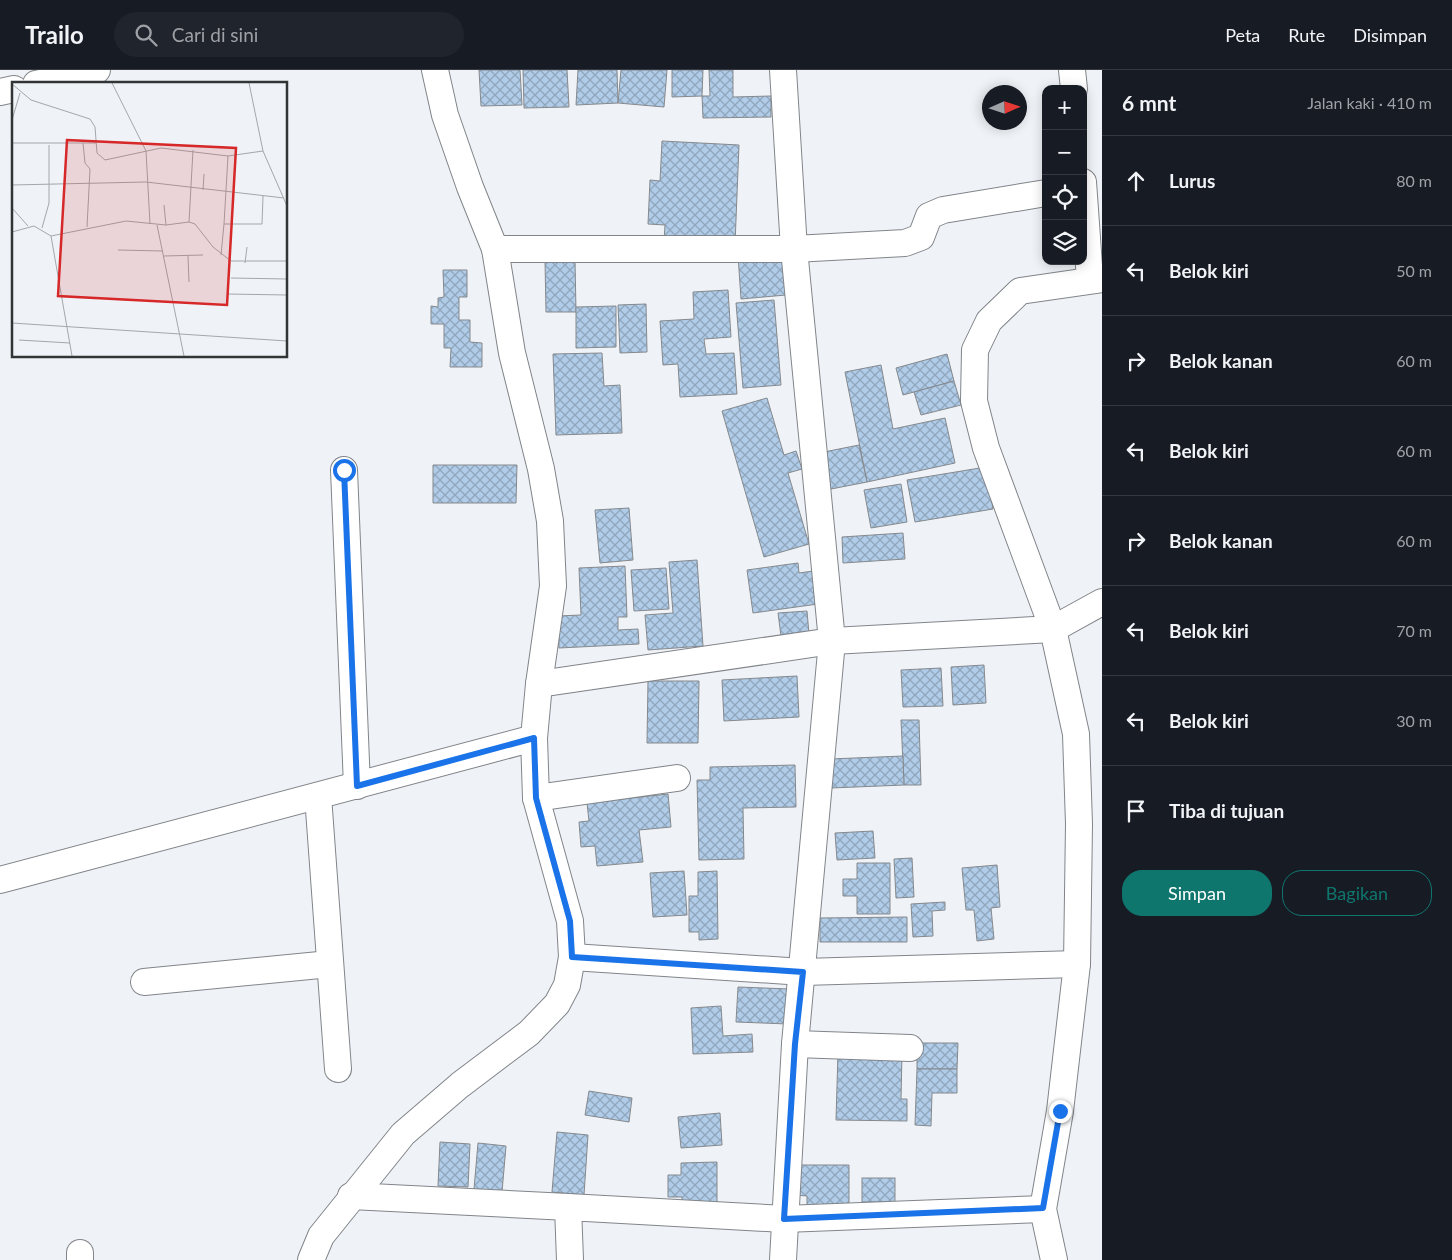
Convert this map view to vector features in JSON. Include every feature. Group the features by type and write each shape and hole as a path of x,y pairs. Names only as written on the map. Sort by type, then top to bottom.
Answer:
{"street":[{"path":"45,82 96,70"},
{"path":"311,1260 321,1236 404,1134 460,1085 529,1033 557,1004 567,985 572,957 570,921 536,798 534,738 539,684 553,586 550,521 541,470 512,353 495,249 470,187 445,115 435,70"},
{"path":"783,70 794,249 832,641 795,1044 783,1260"},
{"path":"1072,70 1074,85"},
{"path":"495,249 794,249 905,243 921,237 929,216 943,210 1042,194"},
{"path":"1054,1260 1043,1208 1060,1111 1077,964 1079,824 1076,734 1053,629 986,448 974,401 975,350 989,321 1020,291 1096,280 1087,210"},
{"path":"344,470 357,786"},
{"path":"539,684 832,641 1053,629 1102,602"},
{"path":"0,880 534,738"},
{"path":"536,798 677,778"},
{"path":"318,796 338,1069"},
{"path":"572,957 803,972 1077,964"},
{"path":"144,982 330,964"},
{"path":"795,1044 910,1048"},
{"path":"352,1196 784,1219 1043,1208"},
{"path":"568,1207 570,1260"}],"building":[{"path":"479,70 520,70 522,105 481,106"},
{"path":"523,70 567,70 569,107 524,108"},
{"path":"578,70 617,70 618,103 576,105"},
{"path":"621,70 667,70 664,107 618,103"},
{"path":"672,70 703,70 702,96 672,97"},
{"path":"709,70 733,70 733,97 771,96 771,117 703,118 702,96 710,96"},
{"path":"662,141 739,145 735,244 664,241 665,225 648,224 650,180 660,181"},
{"path":"782,252 786,295 741,299 738,255"},
{"path":"575,260 576,312 546,312 545,261"},
{"path":"443,270 467,270 467,297 459,297 459,320 470,320 470,342 482,343 482,367 450,367 451,348 444,348 444,324 431,324 431,306 438,307 438,298 444,297"},
{"path":"728,290 731,337 704,339 706,354 734,353 737,394 680,397 678,364 663,365 660,321 694,319 693,292"},
{"path":"774,300 781,385 743,388 736,303"},
{"path":"646,304 647,352 620,353 618,305"},
{"path":"616,306 616,347 576,348 576,307"},
{"path":"602,353 604,386 620,385 622,433 556,435 553,354"},
{"path":"947,354 954,381 903,395 896,368"},
{"path":"881,365 893,429 945,418 955,463 867,482 845,372"},
{"path":"954,381 961,405 921,415 914,392"},
{"path":"767,398 784,455 796,451 802,469 788,473 809,544 764,557 722,411"},
{"path":"859,445 867,482 826,490 819,453"},
{"path":"433,465 517,465 516,503 433,503"},
{"path":"986,467 993,509 915,522 907,480"},
{"path":"901,484 907,522 871,528 864,490"},
{"path":"629,508 633,560 600,563 595,510"},
{"path":"903,533 905,559 843,563 842,537"},
{"path":"697,560 703,646 648,650 645,615 673,613 669,562"},
{"path":"798,563 799,573 813,571 818,604 753,613 747,570"},
{"path":"625,566 627,617 618,617 618,630 638,629 639,644 559,648 558,616 581,615 579,568"},
{"path":"666,568 669,609 634,611 631,570"},
{"path":"807,611 809,634 781,636 778,613"},
{"path":"984,665 986,703 953,705 951,667"},
{"path":"941,668 943,706 903,707 901,670"},
{"path":"797,676 799,717 724,721 722,680"},
{"path":"648,681 699,681 698,743 647,743"},
{"path":"901,720 919,720 921,785 904,785"},
{"path":"903,756 904,785 831,788 830,759"},
{"path":"795,765 796,807 743,808 744,859 699,860 697,780 710,780 710,767"},
{"path":"668,794 671,827 639,830 643,862 597,866 595,846 581,847 579,822 589,821 587,803"},
{"path":"873,831 875,858 837,860 835,833"},
{"path":"912,858 914,897 896,898 894,859"},
{"path":"857,863 890,863 890,914 857,914 857,896 843,896 843,879 857,879"},
{"path":"997,865 1000,907 991,908 994,939 977,941 974,910 966,910 962,868"},
{"path":"684,871 687,915 653,917 650,873"},
{"path":"717,871 718,939 699,940 699,932 689,932 689,896 698,896 698,872"},
{"path":"945,902 945,910 932,911 933,936 913,937 911,904"},
{"path":"907,917 907,942 820,942 820,918"},
{"path":"738,987 789,989 788,1024 736,1022"},
{"path":"721,1006 723,1036 752,1034 753,1052 693,1054 691,1008"},
{"path":"917,1043 958,1043 957,1069 917,1069"},
{"path":"838,1052 902,1053 901,1099 907,1099 907,1121 836,1120"},
{"path":"917,1069 957,1069 957,1093 932,1093 931,1126 915,1125"},
{"path":"589,1091 632,1098 629,1122 585,1115"},
{"path":"720,1113 722,1145 681,1148 678,1117"},
{"path":"557,1132 588,1135 584,1195 552,1192"},
{"path":"440,1142 470,1144 468,1187 438,1186"},
{"path":"478,1143 506,1146 502,1192 474,1189"},
{"path":"717,1162 717,1205 682,1205 682,1197 668,1197 668,1175 681,1175 681,1163"},
{"path":"794,1165 849,1165 849,1209 807,1210 807,1196 795,1195"},
{"path":"862,1178 895,1178 895,1202 862,1202"}],"route":[{"path":"344,470 357,786 534,738 536,798 570,921 572,957 803,972 795,1044 784,1219 1043,1208 1060,1111"}]}
